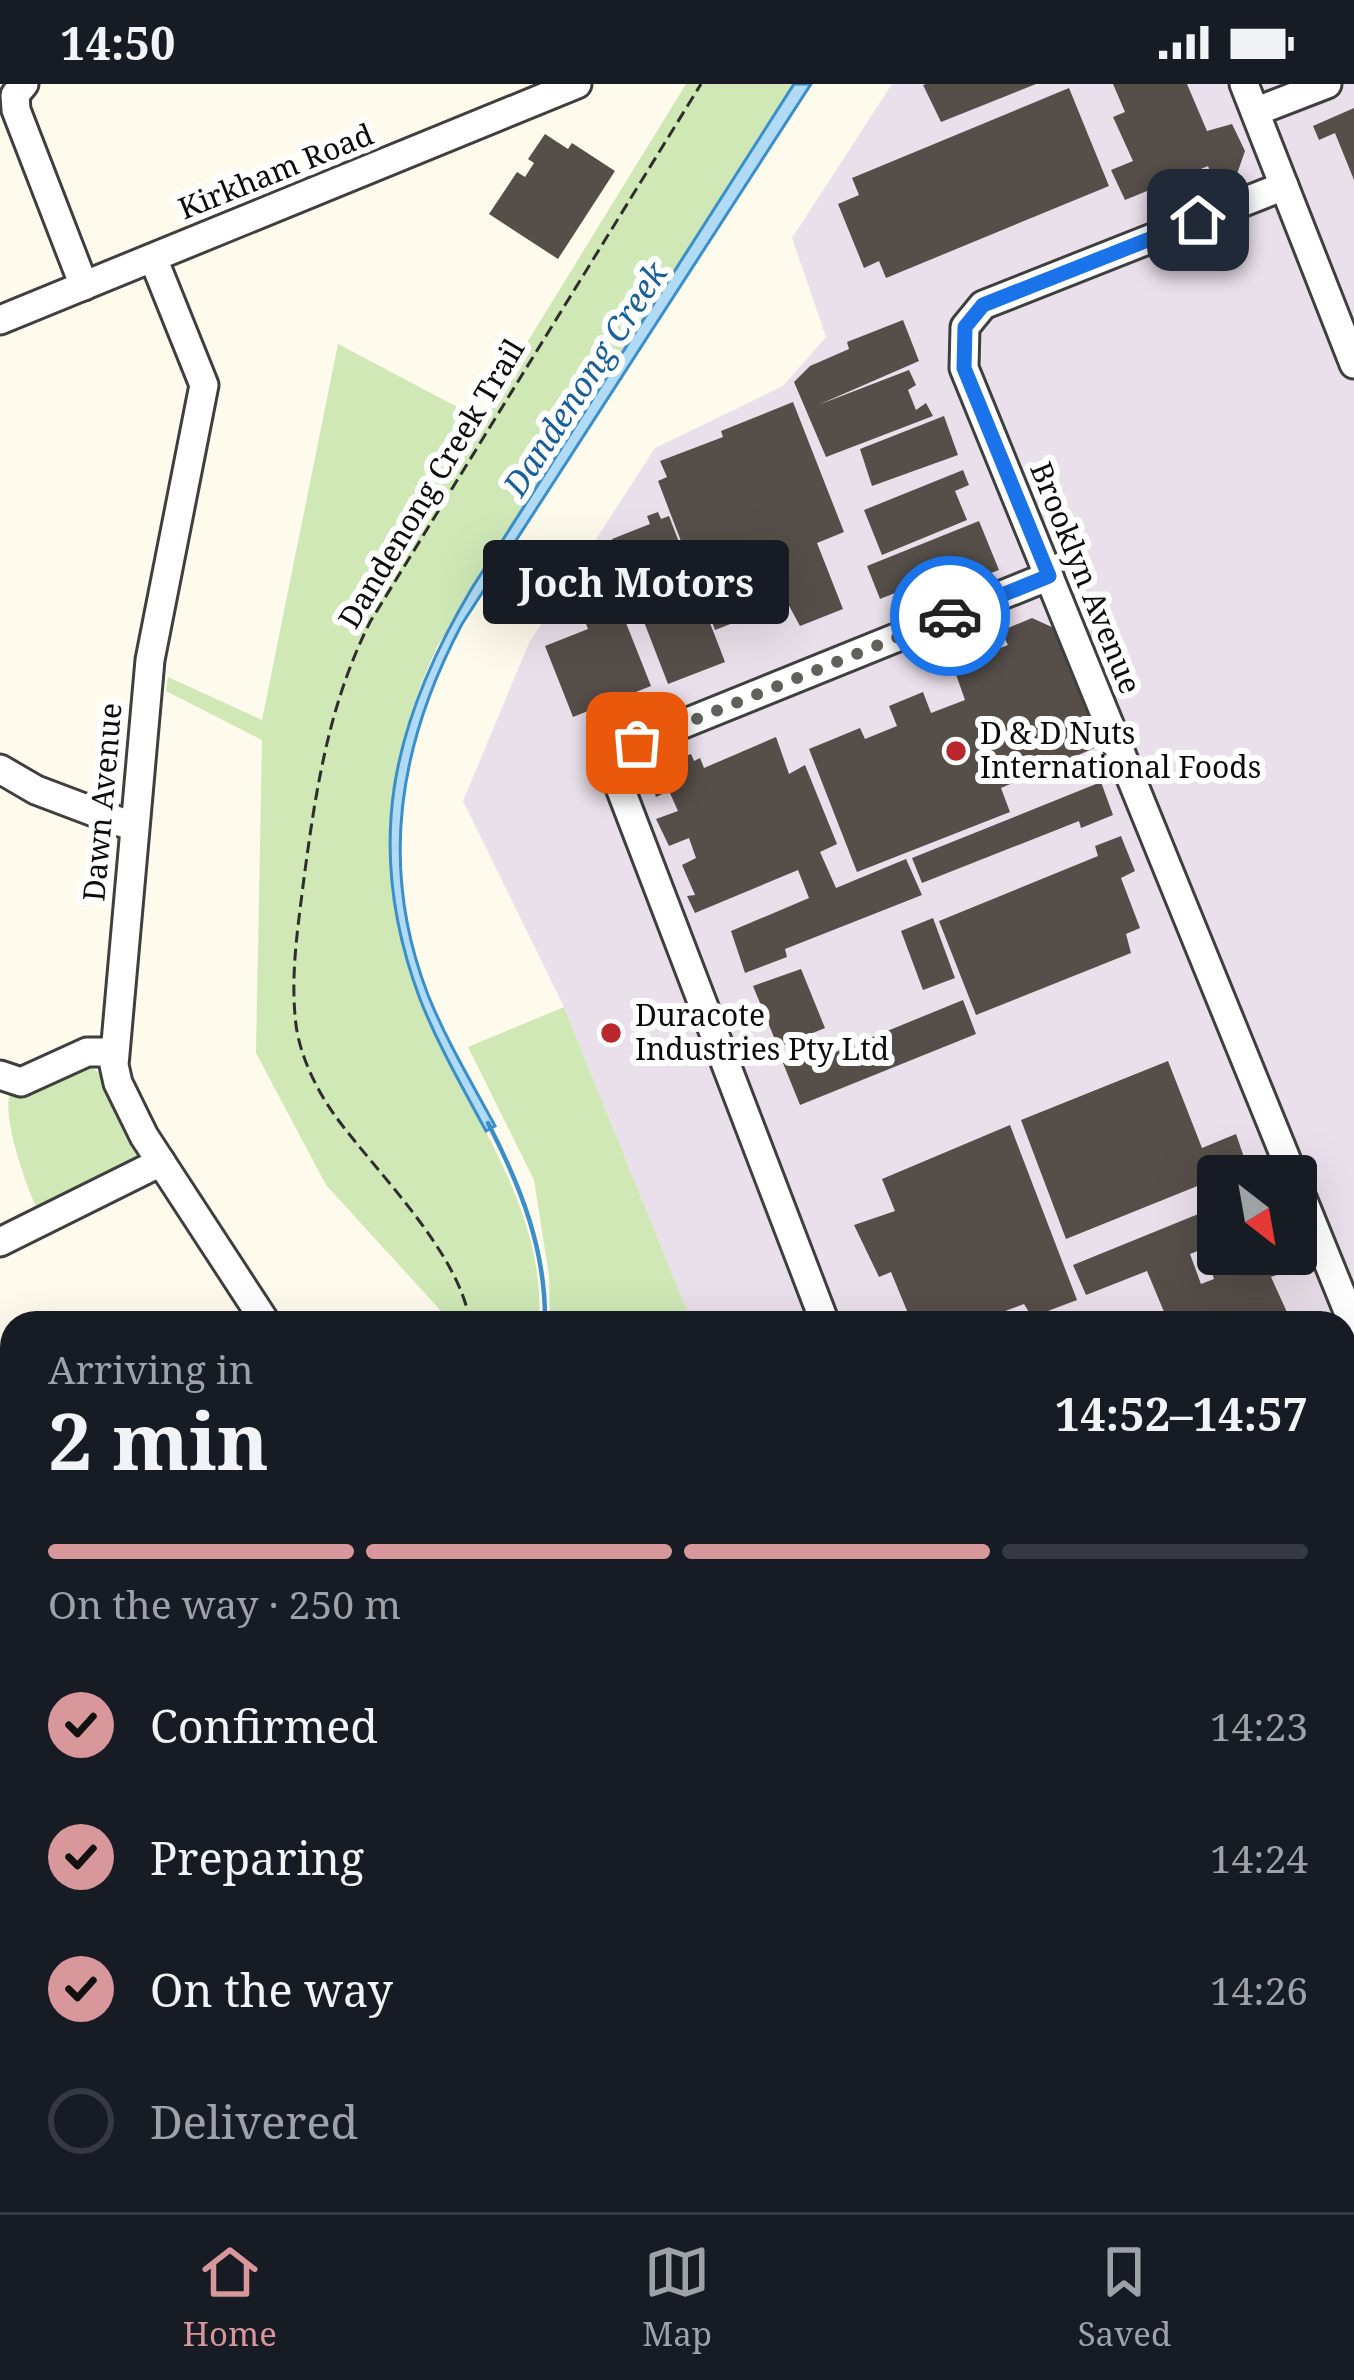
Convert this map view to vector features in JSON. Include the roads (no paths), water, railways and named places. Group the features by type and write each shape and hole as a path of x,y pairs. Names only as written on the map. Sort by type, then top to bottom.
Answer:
{"street":[{"path":"23,84 15,95 16,110 84,286"},
{"name":"Kirkham Road","path":"0,320 577,84"},
{"path":"1244,84 1354,364"},
{"path":"1257,112 1327,84"},
{"name":"Brooklyn Avenue","path":"1283,186 983,305 965,327 964,368 1284,1155"},
{"name":"Dawn Avenue","path":"153,258 204,385 150,660 114,1052 118,1083 161,1162 258,1311"},
{"path":"820,1311 619,785 622,760 637,743 1049,576"},
{"path":"0,769 23,784 134,827"},
{"path":"0,1076 21,1082 87,1052 114,1052"},
{"path":"0,1243 161,1162"},
{"name":"Brooklyn Avenue","path":"1317,1236 1348,1311"}],"water":[{"path":"794,84 811,84 462,624 423,714 403,806 403,899 428,995 495,1126 486,1131 427,1016 403,943 390,838 405,738 444,638 472,588"}],"waterway":[{"name":"Dandenong Creek","path":"488,1123 529,1220 545,1311"}],"place":[{"name":"Joch Motors","path":"637,743"},
{"name":"D & D Nuts International Foods","path":"956,751"},
{"name":"Duracote Industries Pty Ltd","path":"611,1033"}]}
